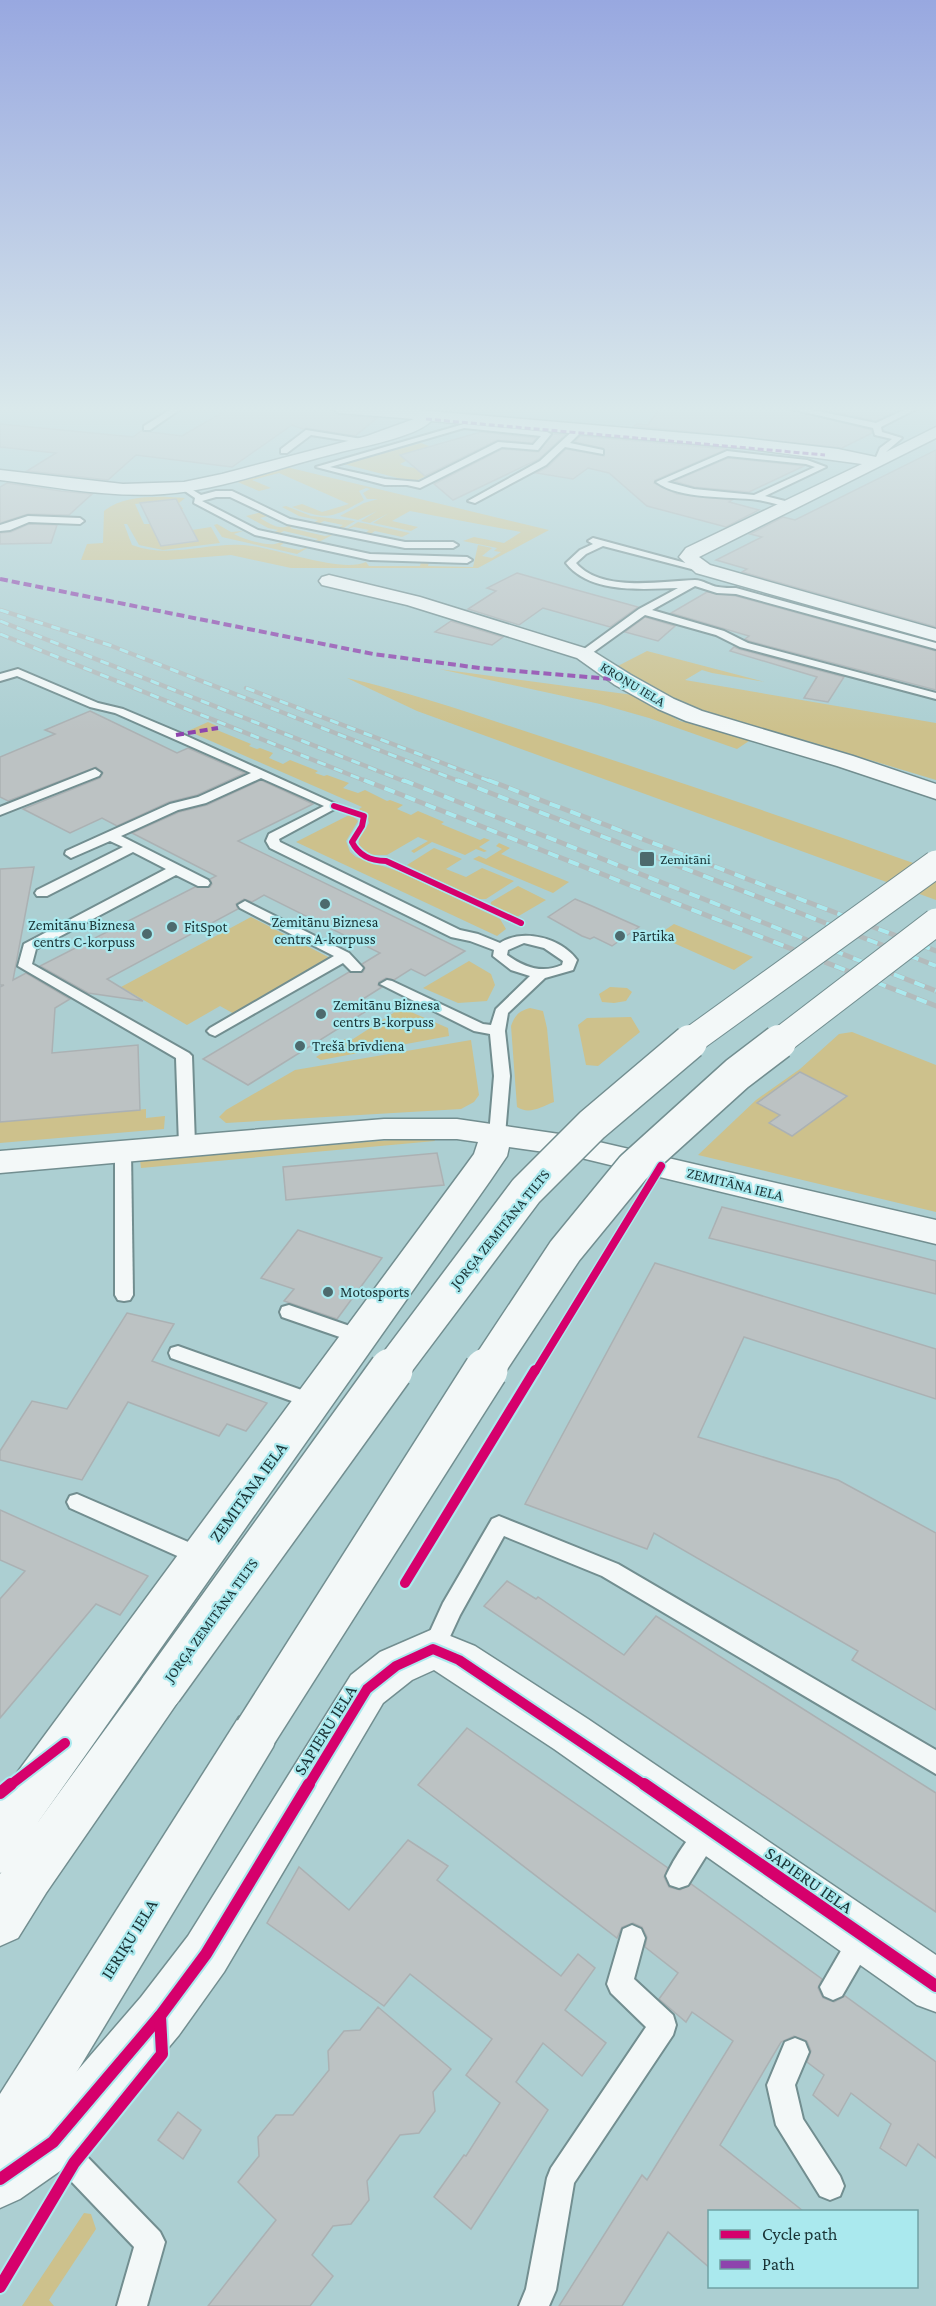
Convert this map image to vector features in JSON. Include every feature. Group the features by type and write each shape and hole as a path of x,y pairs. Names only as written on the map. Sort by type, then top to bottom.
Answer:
{"street":[{"path":"768,516 693,552 688,557 701,578 936,634"},
{"name":"KROŅU IELA","path":"329,581 422,603 584,654 623,680 666,704 694,716 845,760 936,792"},
{"name":"JORĢA ZEMITĀNA TILTS","path":"0,1920 28,1876 161,1689 427,1320 526,1191 592,1125 674,1054 936,864"},
{"name":"IERIĶU IELA","path":"0,2146 256,1732 502,1343 565,1251 633,1168 704,1102 765,1052 936,922"},
{"name":"ZEMITĀNA IELA","path":"0,1162 384,1129 457,1129 573,1146 936,1232"},
{"name":"ZEMITĀNA IELA","path":"0,1849 22,1805 490,1156 497,1135"},
{"name":"SAPIERU IELA","path":"0,2179 53,2142 123,2061 206,1954 367,1689 396,1666 433,1649 468,1666 936,1986"}],"lane":[{"path":"224,516 255,532 376,558 467,560"},
{"path":"276,516 287,521 400,544 453,545"},
{"path":"0,528 7,528 28,519 80,521"},
{"path":"588,539 701,578 717,590 736,591 936,646"},
{"path":"602,543 583,552 571,563 575,571 586,577 636,587 701,578"},
{"path":"376,558 400,544"},
{"path":"584,654 643,611 701,578"},
{"path":"643,611 720,633 744,645 936,696"},
{"path":"0,678 18,672 94,705 119,711 176,735 334,806 274,837 272,841 456,934 473,937 501,948 518,940 537,940 565,954 570,960 568,967 557,974 540,975 507,962 500,956 501,948"},
{"path":"0,811 95,773"},
{"path":"71,854 174,807 202,800 262,773"},
{"path":"109,835 203,882"},
{"path":"42,893 134,848"},
{"path":"177,869 29,947 26,966 184,1056 187,1145"},
{"path":"245,905 344,956 356,968"},
{"path":"215,1031 344,956"},
{"path":"497,1135 502,1076 497,1031 501,1012 540,975"},
{"path":"387,984 479,1028 497,1031"},
{"path":"123,1151 124,1295"},
{"path":"289,1312 360,1337"},
{"path":"178,1353 314,1402"},
{"path":"77,1502 201,1557"},
{"path":"433,1649 451,1610 499,1525 610,1570 936,1763"},
{"path":"679,1876 711,1830"},
{"path":"832,1987 864,1936"},
{"path":"534,2306 541,2290 561,2178 663,2025 620,1984 632,1938"},
{"path":"795,2052 781,2085 790,2124 830,2186"},
{"path":"53,2142 150,2242 132,2306"}],"shaded area":[{"path":"104,516 140,516 144,524 150,524 161,545 198,541 192,530 211,527 220,543 163,550 139,545 127,524 124,524 132,545 147,549 162,551 222,545 252,546 342,565 366,562 369,566 420,566 421,562 429,562 428,566 473,567 478,545 492,548 482,556 492,558 501,552 494,551 497,548 463,541 474,537 504,543 521,532 434,516 489,516 549,530 478,568 291,568 231,555 167,560 81,560 87,544 103,543"},
{"path":"246,516 267,516 260,518 275,526 295,525 290,528 325,536 334,534 317,543 313,542 318,539 284,531 278,534 273,533 278,530 268,528"},
{"path":"299,516 355,521 342,529 338,528 343,525 324,521 318,524 313,523 318,520"},
{"path":"341,516 367,516 358,520"},
{"path":"370,516 384,516 370,523 361,521"},
{"path":"385,516 402,516 392,521 418,527 411,531 373,523"},
{"path":"358,522 410,533 402,537 375,531 369,535 364,534 369,530 354,527 345,530"},
{"path":"217,524 231,532 243,531 234,534 254,542 271,544 285,542 280,546 299,550 309,547 297,554 222,537 214,525"},
{"path":"647,651 765,682 702,670 685,680 936,723 936,780 797,738 695,711 614,668"},
{"path":"439,669 633,695 680,721 752,739 737,749 649,718 600,704"},
{"path":"347,678 489,719 936,871 936,900 417,711"},
{"path":"208,722 217,726 212,728 251,744 249,746 273,753 269,758 283,764 290,760 318,771 315,773 349,783 343,788 358,793 365,790 387,801 403,805 397,809 411,815 418,811 444,822 441,824 480,840 484,838 490,840 479,847 487,851 476,849 465,855 432,842 414,853 411,851 428,841 418,837 387,855 371,855 359,845 359,838 369,823 367,814 359,809 362,807 188,731"},
{"path":"351,814 358,821 346,841 350,852 356,857 400,872 500,919 506,929 497,936 296,842"},
{"path":"499,843 510,848 501,854 569,882 553,893 473,859 479,856 486,859 502,849 496,846"},
{"path":"434,848 462,859 446,869 466,877 482,868 514,881 486,899 476,899 407,865"},
{"path":"518,886 546,900 517,917 491,905 491,902"},
{"path":"251,917 332,959 236,1015 220,1006 187,1025 121,987"},
{"path":"674,924 753,957 734,970 667,940 665,930"},
{"path":"469,961 491,974 495,985 487,1001 458,1003 423,988"},
{"path":"610,987 627,988 632,992 626,1001 602,1002 599,994"},
{"path":"530,1008 543,1011 547,1028 554,1102 526,1110 517,1107 511,1026 518,1014"},
{"path":"404,1009 448,1028 449,1036 321,1060 316,1057 345,1039 350,1041 398,1010"},
{"path":"631,1017 640,1032 598,1066 586,1065 578,1025 587,1018"},
{"path":"852,1032 936,1065 936,1212 698,1155 756,1100 800,1069 839,1034"},
{"path":"471,1040 479,1095 474,1102 461,1109 226,1123 219,1117 226,1110 295,1070"},
{"path":"146,1109 146,1118 165,1116 164,1129 0,1143 0,1122"},
{"path":"416,1138 434,1139 435,1141 141,1168 140,1160"},
{"path":"84,2213 91,2214 96,2229 49,2300 54,2306 22,2306"}],"building":[{"path":"0,516 23,516 0,523"},
{"path":"146,516 185,516 198,541 161,546"},
{"path":"683,516 748,516 726,527"},
{"path":"804,516 936,516 936,627 742,572 747,569 716,560 762,537 750,534 783,517 795,520"},
{"path":"29,524 57,525 51,543 0,544 0,533 11,532"},
{"path":"517,573 638,607 610,627 543,608 519,625 468,609 496,591 487,588"},
{"path":"707,592 736,596 936,651 936,690 749,641 745,639 749,636 671,613"},
{"path":"645,617 675,626 658,641 625,632"},
{"path":"451,621 503,637 492,645 435,632"},
{"path":"734,647 844,677 828,702 804,698 817,677 730,651"},
{"path":"90,711 177,753 188,748 245,773 197,795 169,802 117,826 102,818 70,833 23,809 100,778 103,773 96,767 8,801 0,797 0,757 55,734 45,730"},
{"path":"261,780 313,804 238,841 465,951 425,976 411,969 394,980 386,978 379,982 378,985 382,987 363,999 376,1005 248,1085 203,1059 349,972 363,972 365,968 362,964 380,953 264,895 252,902 244,899 236,904 238,909 107,979 143,1001 88,993 40,966 195,887 210,887 212,884 210,879 216,876 132,833 179,812 207,805"},
{"path":"34,867 13,980 26,973 70,999 55,1008 52,1053 138,1045 140,1110 0,1122 0,987 4,985 0,985 0,869"},
{"path":"575,899 639,927 612,946 594,937 590,939 582,936 548,917"},
{"path":"800,1072 847,1096 792,1136 769,1123 780,1115 757,1103"},
{"path":"437,1153 444,1185 286,1200 283,1167"},
{"path":"722,1207 936,1261 936,1294 709,1238"},
{"path":"298,1230 382,1258 337,1319 284,1301 294,1289 261,1278"},
{"path":"655,1263 936,1349 936,1399 744,1337 698,1437 838,1480 936,1533 936,1710 852,1660 858,1651 654,1533 647,1549 525,1504"},
{"path":"127,1313 174,1324 152,1361 267,1403 246,1431 227,1424 219,1436 128,1402 82,1480 0,1460 0,1451 32,1401 67,1409"},
{"path":"0,1510 148,1576 120,1615 96,1604 0,1718 0,1599 25,1571 0,1560"},
{"path":"507,1581 536,1599 538,1597 624,1655 656,1616 936,1793 936,1912 484,1606"},
{"path":"467,1728 668,1868 664,1877 669,1887 680,1890 691,1884 822,1979 818,1988 823,1998 834,2002 845,1996 936,2062 936,2158 918,2144 906,2166 880,2148 891,2124 851,2093 838,2116 813,2095 824,2075 807,2062 811,2051 807,2041 794,2036 781,2042 720,2145 802,2210 708,2210 708,2266 668,2232 622,2306 559,2306 642,2175 647,2180 733,2041 692,2012 686,2022 659,1999 678,1973 645,1947 647,1937 642,1927 633,1923 622,1927 617,1938 418,1785"},
{"path":"408,1840 448,1866 437,1880 561,1976 578,1954 595,1968 565,2010 606,2043 582,2076 543,2043 516,2082 548,2110 471,2229 434,2197 464,2155 466,2156 500,2103 466,2075 492,2039 410,1974 384,2006 267,1923 299,1867 349,1910"},
{"path":"378,2007 451,2069 433,2092 435,2111 419,2133 400,2135 367,2181 369,2200 351,2224 333,2226 312,2255 333,2276 310,2306 208,2306 276,2220 238,2182 259,2156 258,2137 276,2115 293,2115 329,2070 328,2051 344,2031 360,2030"},
{"path":"178,2112 201,2130 183,2159 158,2140"}],"railway":[{"path":"0,610 109,645 461,782"},
{"path":"0,621 406,782"},
{"path":"0,634 368,782"},
{"path":"246,688 492,782"},
{"path":"364,780 936,1006"},
{"path":"403,780 936,991"},
{"path":"457,780 936,966"},
{"path":"488,780 936,951"}],"marked path":[{"path":"0,579 85,594 296,640 373,654 480,668 623,680"},
{"path":"176,735 218,728"}],"cycle path":[{"path":"334,806 364,816 362,826 352,842 361,854 370,859 386,861 521,923"},
{"path":"405,1583 661,1166"},
{"path":"0,2179 53,2142 160,2016 206,1954 367,1689 396,1666 433,1649 459,1660 571,1734 936,1986"},
{"path":"0,1793 65,1743"},
{"path":"0,2287 74,2163 162,2054 160,2016"}],"place":[{"name":"Zemitāni","path":"647,859"},
{"name":"Zemitānu Biznesa centrs A-korpuss","path":"325,904"},
{"name":"FitSpot","path":"172,927"},
{"name":"Zemitānu Biznesa centrs C-korpuss","path":"147,934"},
{"name":"Pārtika","path":"620,936"},
{"name":"Zemitānu Biznesa centrs B-korpuss","path":"321,1014"},
{"name":"Trešā brīvdiena","path":"300,1046"},
{"name":"Motosports","path":"328,1292"}]}
